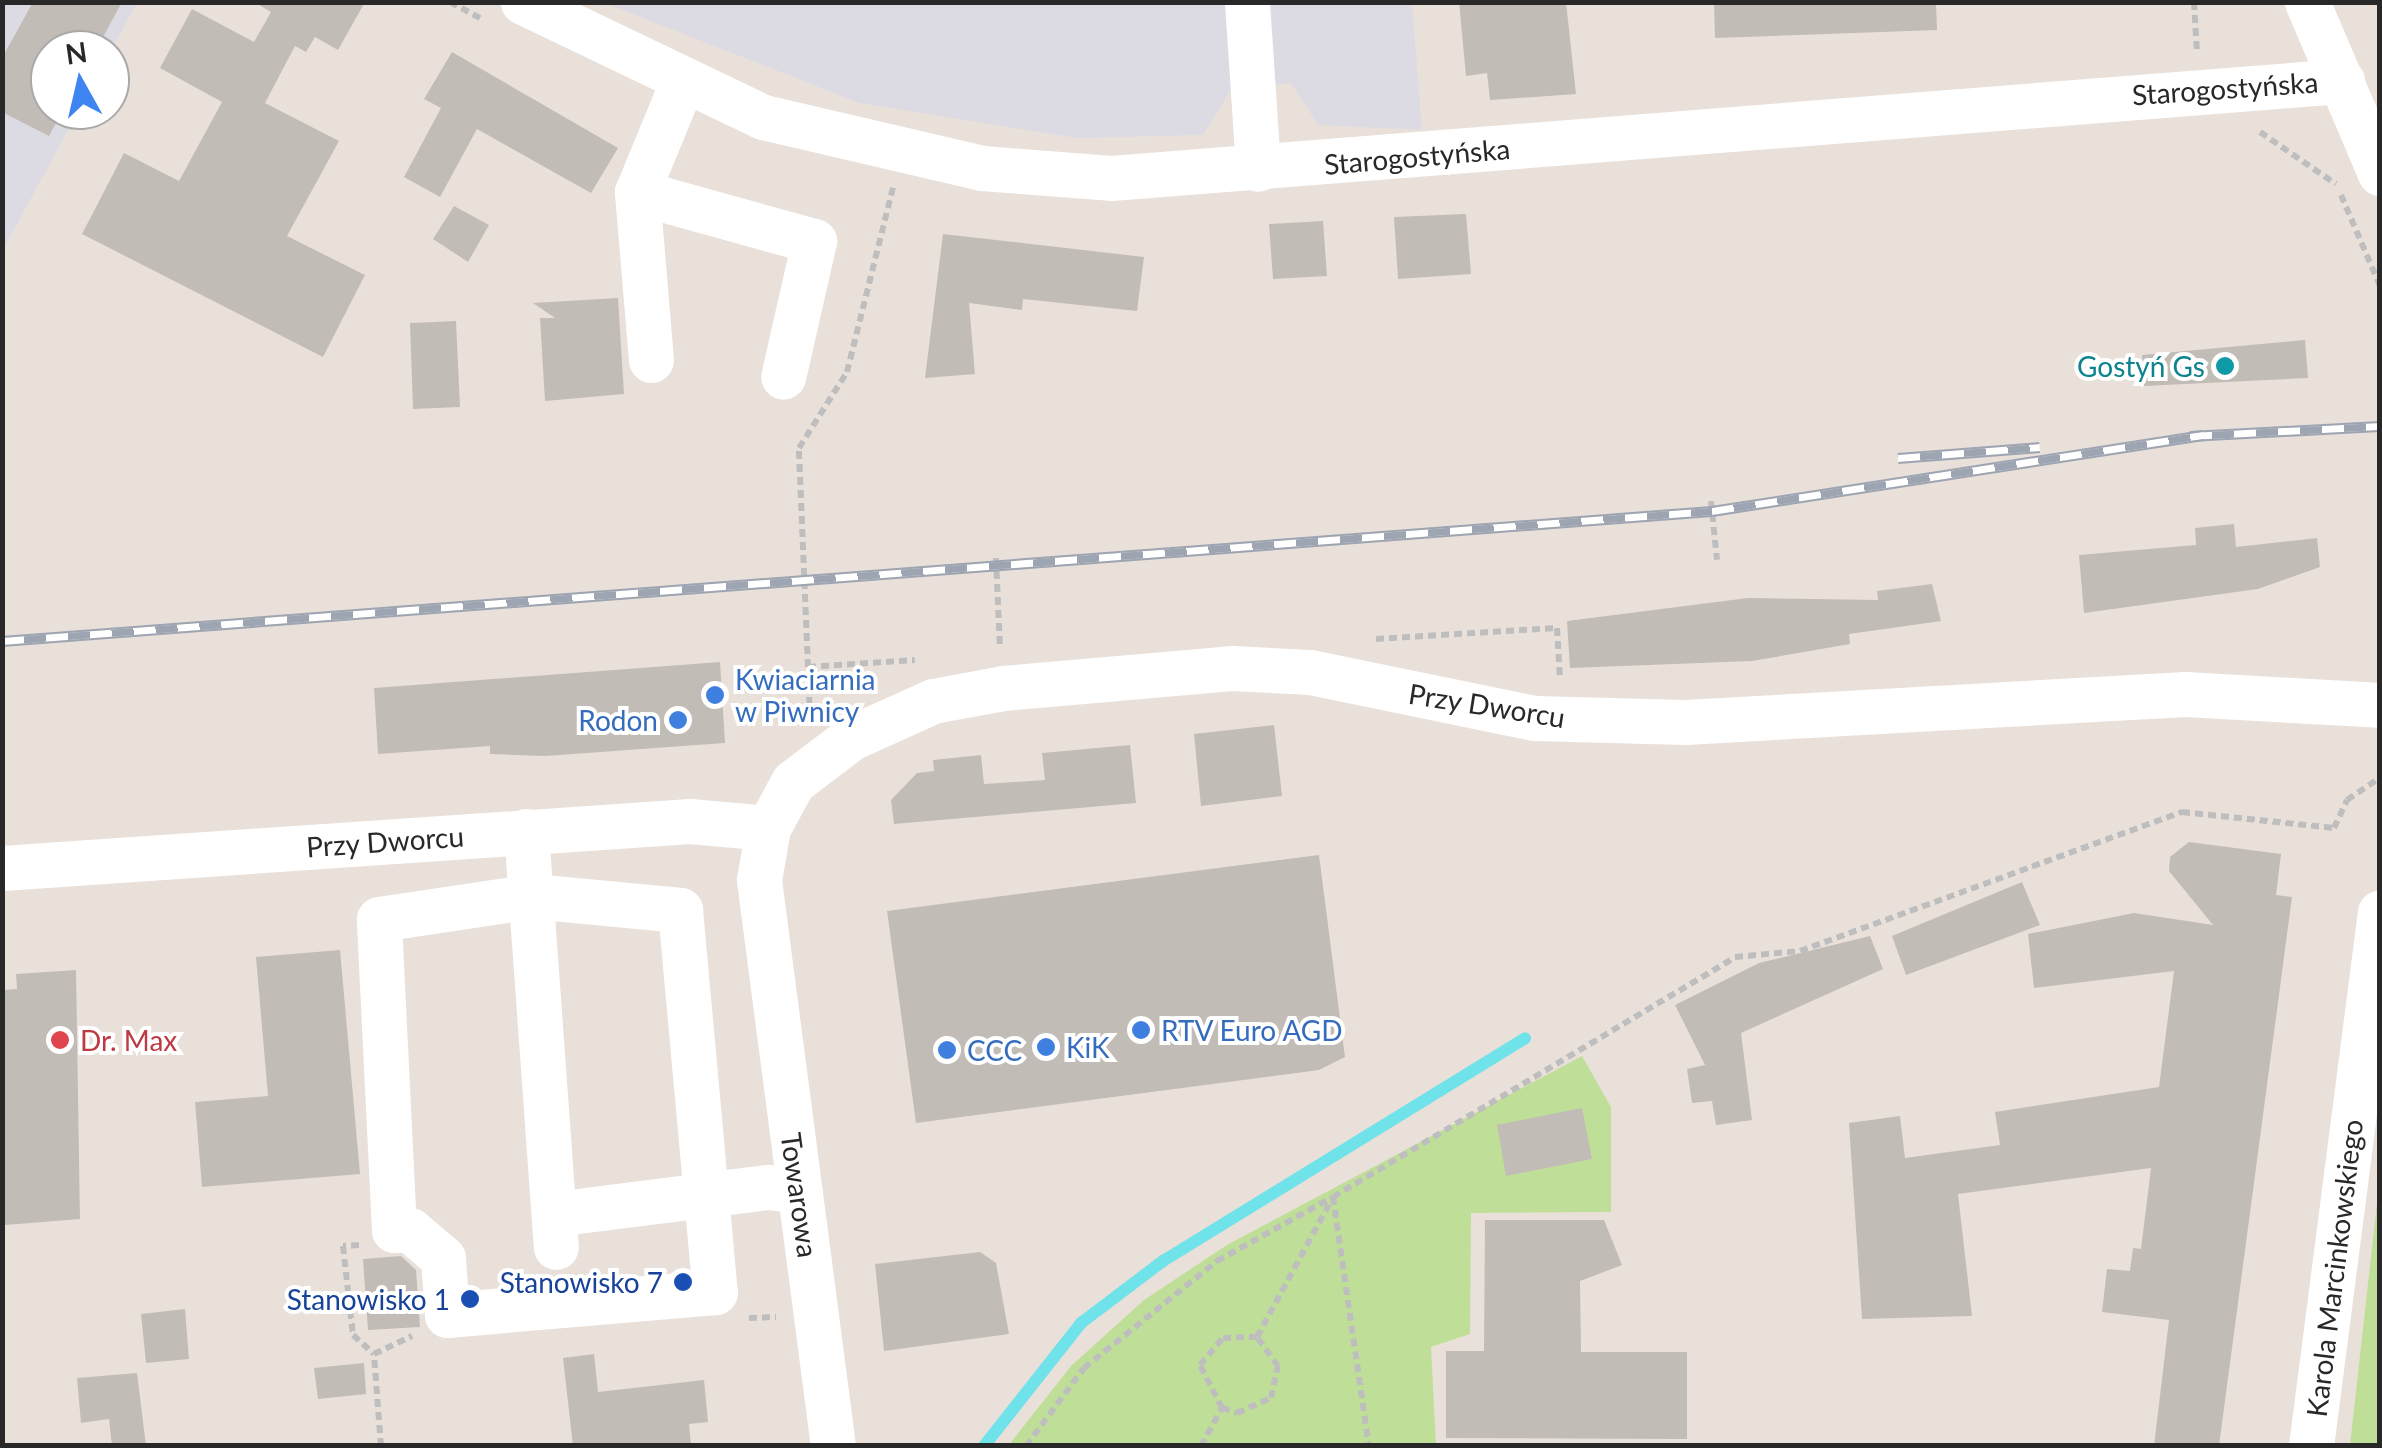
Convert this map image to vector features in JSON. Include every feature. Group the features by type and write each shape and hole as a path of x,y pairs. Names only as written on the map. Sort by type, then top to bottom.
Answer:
{"street":[{"name":"Starogostyńska","path":"523,2 682,83 763,117 982,168 1111,178 2342,81"},
{"path":"1247,2 1258,169"},
{"path":"2307,2 2380,174"},
{"path":"652,360 637,192 682,83"},
{"path":"637,192 814,241 783,377"},
{"name":"Przy Dworcu","path":"763,945 768,828 792,782 851,738 933,701 1000,662 1310,672 1535,718 1684,722 2185,694 2380,705"},
{"name":"Przy Dworcu","path":"2,868 690,821 768,828"},
{"path":"526,832 555,1231 706,1194 800,1191"},
{"path":"532,896 680,910 706,1194 715,1292 447,1315 443,1258 410,1230 394,1230 379,919 532,896"},
{"name":"Karola Marcinkowskiego","path":"2311,1446 2380,912"},
{"name":"Towarowa","path":"763,945 834,1446"}],"path":[{"path":"2194,2 2197,54"},
{"path":"2241,130 2260,132 2334,180 2380,286"},
{"path":"798,734 810,724 799,448 846,372 896,179"},
{"path":"1711,501 1717,560"},
{"path":"996,558 1000,662"},
{"path":"1362,640 1557,628 1560,684 1580,684"},
{"path":"808,667 923,659"},
{"path":"1026,1446 1084,1368 1216,1261 1333,1197 1734,957 1800,951 2182,812 2334,828 2347,800 2380,778"},
{"path":"1257,1337 1333,1197"},
{"path":"1333,1197 1368,1446"},
{"path":"374,1354 354,1336 344,1246 378,1243"},
{"path":"1257,1337 1278,1366 1271,1398 1237,1413 1222,1408 1200,1364 1223,1338 1257,1337"},
{"path":"1201,1446 1222,1408"}],"shaded area":[{"path":"3,3 137,3 122,30 30,30 30,130 68,130 3,250"},
{"path":"605,3 1412,3 1422,130 1318,125 1291,83 1230,91 1203,135 1077,138 859,103"}],"green space":[{"path":"1582,1056 1611,1107 1611,1212 1471,1213 1470,1334 1431,1347 1436,1445 1008,1446 1071,1366 1144,1300 1227,1245"},
{"path":"2379,1185 2379,1445 2350,1445"}],"building":[{"path":"33,2 122,2 107,30 30,30 30,126 2,112 2,58"},
{"path":"254,2 365,2 338,50 315,37 306,52 295,46 265,103 339,141 287,236 365,275 323,357 82,234 124,153 179,181 222,102 160,68 192,9 254,42 271,12"},
{"path":"1459,2 1566,2 1576,94 1490,100 1487,73 1466,76"},
{"path":"1714,2 1936,2 1937,30 1715,38"},
{"path":"452,52 618,148 591,193 477,129 440,197 404,177 441,108 424,99"},
{"path":"454,206 489,225 468,262 433,239"},
{"path":"1466,214 1471,274 1398,279 1394,217"},
{"path":"1323,221 1327,276 1273,279 1269,224"},
{"path":"943,234 1144,257 1137,311 1023,299 1022,310 969,303 975,374 925,378"},
{"path":"618,298 624,394 545,401 540,318 555,318 533,303"},
{"path":"456,321 460,407 413,409 410,323"},
{"name":"Gostyń Gs","path":"2305,340 2308,378 2144,386 2142,355"},
{"path":"2234,524 2236,547 2317,538 2320,567 2258,589 2084,613 2079,555 2196,545 2195,528"},
{"path":"1932,584 1941,621 1849,634 1850,644 1752,661 1570,668 1567,621 1748,598 1878,600 1877,591"},
{"path":"720,662 725,743 545,756 490,754 490,746 378,754 374,688"},
{"path":"1274,725 1282,796 1201,806 1194,734"},
{"path":"1130,745 1136,803 894,824 891,800 917,773 934,771 933,760 981,755 984,784 1045,780 1042,753"},
{"path":"2189,842 2281,854 2276,895 2292,897 2219,1446 2154,1446 2169,1320 2102,1312 2107,1269 2130,1271 2133,1248 2141,1249 2151,1168 1958,1194 1972,1316 1862,1319 1849,1123 1900,1116 1905,1158 2000,1145 1995,1112 2159,1087 2174,971 2034,988 2028,934 2134,913 2213,925 2169,871 2170,857"},
{"path":"1319,855 1345,1057 1319,1070 916,1123 887,911"},
{"path":"2022,882 2040,925 1906,975 1892,936"},
{"path":"1870,936 1883,969 1741,1033 1752,1120 1716,1125 1712,1101 1692,1103 1687,1069 1705,1065 1675,1005 1759,963"},
{"path":"340,950 360,1174 202,1187 195,1102 268,1096 256,957"},
{"path":"76,970 80,1219 5,1225 2,990 17,989 16,974"},
{"path":"1582,1108 1592,1159 1506,1176 1497,1125"},
{"path":"1485,1220 1604,1220 1622,1265 1580,1281 1581,1352 1687,1352 1687,1439 1446,1438 1446,1351 1484,1351"},
{"path":"980,1252 996,1263 1009,1334 884,1351 875,1264"},
{"path":"401,1256 416,1270 420,1327 368,1330 363,1259"},
{"path":"185,1309 189,1359 146,1363 141,1314"},
{"path":"594,1354 598,1392 704,1380 708,1422 689,1424 691,1446 573,1446 563,1358"},
{"path":"364,1363 366,1394 318,1399 314,1368"},
{"path":"137,1373 146,1446 112,1446 109,1419 81,1423 77,1378"}],"waterway":[{"path":"984,1446 1081,1323 1163,1261 1525,1038"}],"railway":[{"path":"2190,436 2380,426"},
{"path":"2,641 1712,511 2203,435"},
{"path":"1898,458 2040,447"}],"place":[{"name":"Gostyń Gs","path":"2225,366"},
{"name":"Kwiaciarnia w Piwnicy","path":"715,695"},
{"name":"Rodon","path":"678,720"},
{"name":"RTV Euro AGD","path":"1141,1030"},
{"name":"Dr. Max","path":"60,1040"},
{"name":"KiK","path":"1046,1047"},
{"name":"CCC","path":"947,1050"},
{"name":"Stanowisko 7","path":"683,1282"},
{"name":"Stanowisko 1","path":"470,1299"}]}
